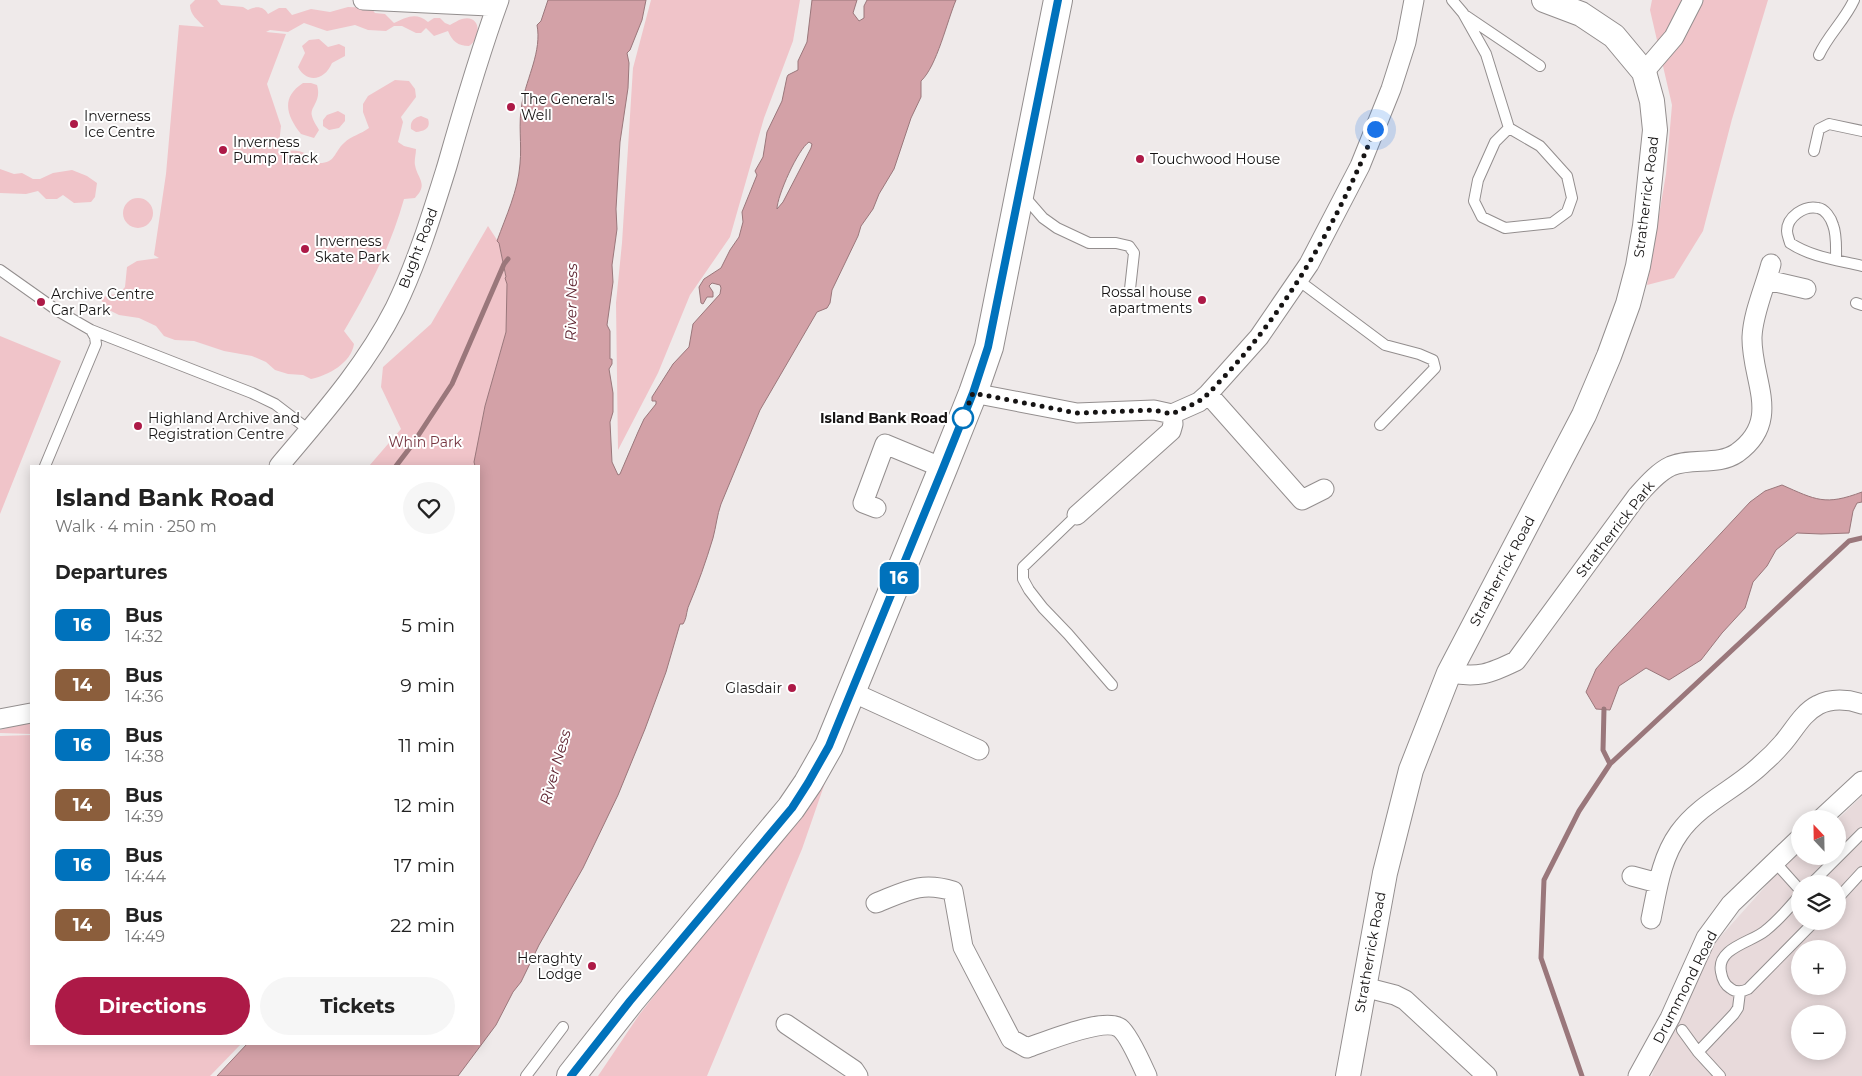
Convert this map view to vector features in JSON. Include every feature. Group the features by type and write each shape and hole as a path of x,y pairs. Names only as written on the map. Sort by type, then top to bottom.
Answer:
{"main road":[{"path":"571,1076 630,1001 792,808 829,746 973,393 988,347 1058,0"}],"street":[{"path":"363,0 489,6 498,4"},
{"path":"973,393 1077,413 1154,410 1172,414 1198,402 1208,394 1259,337 1309,264 1360,166 1391,89 1406,42 1414,0"},
{"path":"1544,0 1581,14 1614,36 1644,72 1674,37 1693,0"},
{"name":"Bught Road","path":"280,465 365,358 394,308 410,273 432,214 478,61 498,4"},
{"name":"Stratherrick Road","path":"1348,1076 1385,874 1411,770 1449,673 1584,415 1628,304 1638,266 1645,226 1655,130 1652,101 1644,72"},
{"name":"Stratherrick Park","path":"1449,673 1470,676 1491,673 1516,662 1637,496 1655,477 1671,466 1716,460 1736,454 1751,440 1760,424 1763,405 1752,336 1757,311 1769,272 1806,289"},
{"path":"1208,394 1302,500 1324,488"},
{"path":"1078,515 1171,431 1173,424 1172,414"},
{"path":"876,508 863,503 885,444 943,468"},
{"path":"852,692 979,750"},
{"path":"1650,919 1664,861 1679,833 1701,808 1761,765 1783,743 1803,717 1817,705 1832,700 1852,700 1862,704"},
{"path":"0,719 30,713"},
{"path":"1831,810 1862,781"},
{"name":"Drummond Road","path":"1638,1076 1670,1018 1706,938 1731,904 1791,846"},
{"path":"1632,876 1658,883"},
{"path":"876,903 912,889 936,886 953,891 963,947 1011,1039 1027,1048 1080,1029 1112,1024 1122,1029 1147,1076"},
{"path":"1364,987 1395,995 1405,1000 1486,1076"},
{"path":"786,1024 854,1070 858,1076"}],"lane":[{"path":"1452,0 1463,14 1486,54 1509,128 1540,146 1567,176 1572,198 1567,212 1552,223 1505,228 1482,217 1474,201 1478,180 1496,142 1509,128"},
{"path":"1819,55 1825,42 1841,23 1854,0"},
{"path":"1463,14 1540,66"},
{"path":"1814,151 1819,129 1829,124 1862,131"},
{"path":"1020,192 1043,218 1056,228 1089,243 1116,243 1129,246 1134,253 1130,289"},
{"path":"1836,260 1833,224 1826,212 1818,208 1805,209 1796,214 1789,222 1787,232 1790,243 1803,251 1836,260 1862,266"},
{"path":"0,270 58,311 91,330 252,392 275,404 309,430"},
{"path":"1298,280 1385,345 1419,354 1433,360 1435,368 1380,425"},
{"path":"46,465 96,344 91,330"},
{"path":"1078,515 1023,567 1023,580 1043,608 1112,685"},
{"path":"1820,875 1862,833"},
{"path":"1774,862 1791,880"},
{"path":"1846,889 1862,872"},
{"path":"1791,905 1762,934 1733,948 1722,962 1720,970 1722,979 1729,988 1740,992 1748,989 1806,930"},
{"path":"1698,1052 1734,1014 1738,1008 1740,992"},
{"path":"526,1076 563,1027"},
{"path":"1682,1030 1698,1052 1720,1076"}],"shaded area":[{"path":"1862,796 1862,1076 1652,1076 1655,1065 1713,945 1791,860 1791,865 1846,865 1846,811"}],"green space":[{"path":"195,0 217,0 221,5 243,7 248,10 259,8 264,9 268,14 279,8 286,8 292,15 311,9 330,12 348,7 371,8 375,13 385,14 394,23 407,17 415,16 428,22 434,18 440,18 450,25 460,19 468,18 473,20 478,27 476,37 469,46 456,42 451,38 448,31 434,36 426,28 421,33 416,33 402,26 394,26 386,31 368,30 355,25 327,31 304,23 288,32 270,30 266,32 286,34 267,84 281,126 278,153 300,151 309,155 317,163 328,162 347,141 369,128 363,112 363,104 368,96 395,80 409,81 415,89 416,97 401,117 403,122 398,142 404,146 416,149 415,163 422,185 421,189 415,198 404,199 378,267 344,331 354,344 349,357 332,371 318,377 311,379 303,375 288,374 275,370 266,362 252,356 224,351 194,341 175,340 164,336 156,326 139,318 119,315 109,310 101,300 107,295 119,294 125,287 127,267 137,261 159,258 154,255 166,174 179,25 204,27 191,12 190,5"},
{"path":"651,0 800,0 793,41 764,118 730,237 690,295 658,373 618,450 616,303 622,243 633,68"},
{"path":"1652,0 1768,0 1732,119 1703,231 1674,278 1647,285 1666,174 1672,105 1650,10"},
{"path":"319,39 328,47 339,44 345,47 345,56 332,63 329,69 321,76 311,78 306,76 298,67 305,53 302,46 309,40"},
{"path":"303,83 317,85 318,96 312,113 313,120 319,130 314,138 301,134 289,114 288,107 291,95"},
{"path":"338,111 345,115 345,121 339,128 329,130 323,126 323,120 327,115"},
{"path":"421,116 428,119 429,125 425,130 416,132 411,129 411,124 414,119"},
{"path":"0,169 14,174 22,173 33,179 40,179 53,173 72,170 87,176 97,183 95,197 91,202 74,203 63,195 57,199 46,199 38,191 26,194 0,193"},
{"path":"138,198 148,203 153,213 148,223 138,228 128,223 123,213 128,203"},
{"name":"Whin Park","path":"488,226 499,243 507,284 506,332 485,406 474,465 370,465 401,429 381,387 383,367 431,324"},
{"path":"0,336 61,361 0,514"},
{"path":"30,721 30,734 0,733 0,730"},
{"path":"30,735 30,1045 240,1045 210,1076 0,1076 0,736"},
{"path":"828,774 802,849 707,1076 598,1076 639,1015"}],"water":[{"name":"River Ness","path":"548,0 646,0 642,20 627,53 629,63 628,88 620,142 616,209 617,229 612,265 613,282 607,325 610,331 610,359 612,359 609,369 613,393 613,412 610,422 612,462 618,475 644,419 656,404 656,401 652,401 652,397 673,364 689,347 693,324 720,294 720,285 712,283 709,286 713,292 713,297 707,297 703,304 701,303 699,287 704,279 721,268 739,237 743,222 742,212 757,175 755,171 763,157 767,132 782,101 787,77 798,70 798,61 807,42 812,0 857,0 853,13 859,21 864,18 864,6 867,0 956,0 937,54 927,74 921,81 921,97 911,118 894,169 879,194 873,209 861,226 832,290 830,303 827,308 817,312 760,410 718,512 713,538 699,581 683,624 680,624 666,672 618,795 583,868 496,1025 458,1076 217,1076 246,1045 480,1045 480,465 475,465 474,462 485,406 506,332 507,284 497,241 519,174 521,111 524,93 536,54 537,25 541,21","holes":["809,142 812,144 783,202 777,209 780,194 799,154"]},
{"path":"1782,485 1812,497 1829,500 1862,492 1862,502 1857,503 1853,511 1849,533 1797,533 1776,550 1767,566 1753,582 1745,608 1701,660 1669,680 1646,668 1619,686 1610,710 1596,709 1586,692 1596,669 1750,502 1765,491"}],"waterway":[{"path":"397,465 452,384 504,264 508,259"},
{"path":"1582,1076 1541,958 1544,880 1579,811 1610,764 1849,541 1862,538"},
{"path":"1604,709 1603,750 1610,764"}],"bus line":[{"name":"16","path":"571,1076 630,1001 792,808 829,746 973,393 988,347 1001,292 1058,0"}],"place":[{"name":"The General's Well","path":"511,107"},
{"name":"Inverness Ice Centre","path":"74,124"},
{"name":"Inverness Pump Track","path":"223,150"},
{"name":"Touchwood House","path":"1140,159"},
{"name":"Inverness Skate Park","path":"305,249"},
{"name":"Rossal house apartments","path":"1202,300"},
{"name":"Archive Centre Car Park","path":"41,302"},
{"name":"Island Bank Road","path":"963,418"},
{"name":"Highland Archive and Registration Centre","path":"138,426"},
{"name":"Glasdair","path":"792,688"},
{"name":"Heraghty Lodge","path":"592,966"}],"route":[{"path":"963,418 961,423 973,393 1077,413 1154,410 1172,414 1198,402 1233,368 1259,337 1309,264 1360,166 1375,129"}]}
